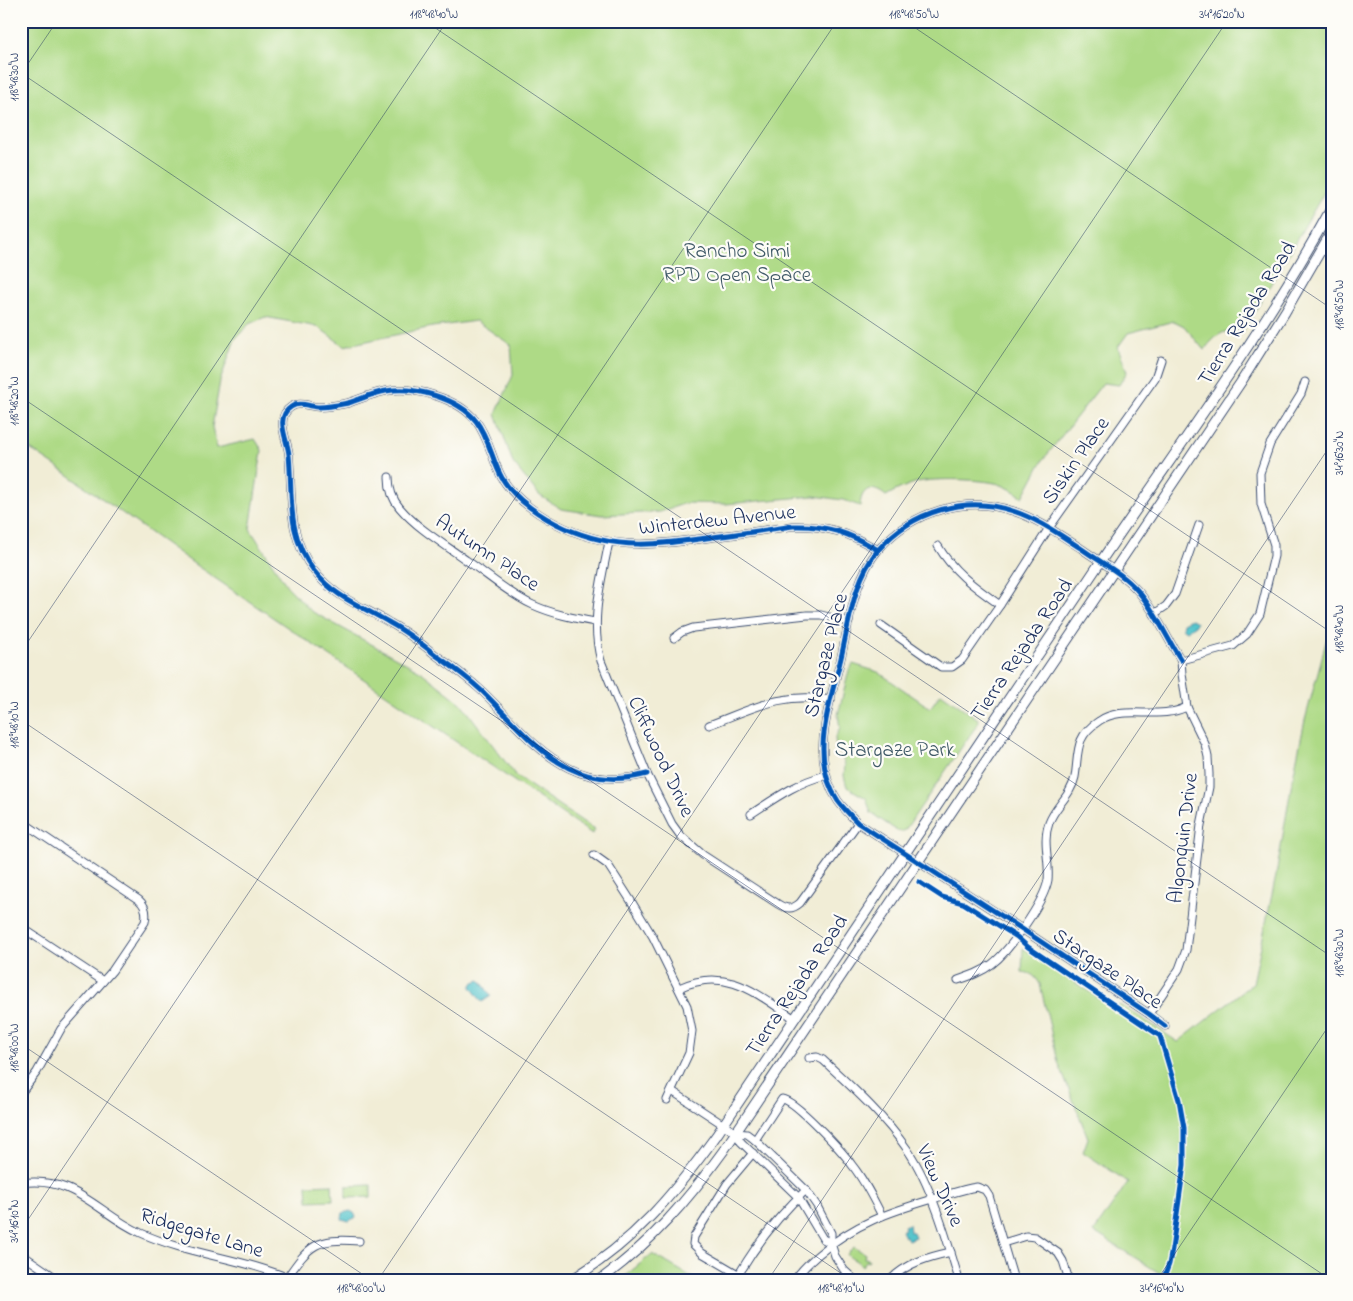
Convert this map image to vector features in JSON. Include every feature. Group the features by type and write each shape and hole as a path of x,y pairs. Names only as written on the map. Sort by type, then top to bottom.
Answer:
{"main road":[{"name":"Tierra Rejada Road","path":"571,1280 608,1255 659,1210 694,1166 1101,562 1212,402 1264,321 1332,207"},
{"name":"Tierra Rejada Road","path":"600,1280 639,1249 678,1210 699,1186 736,1133 1241,382 1285,312 1332,231"}],"street":[{"name":"Siskin Place","path":"881,625 941,667 952,667 962,660 1049,528 1155,378 1161,360"},
{"path":"1181,660 1232,646 1247,634 1260,614 1274,556 1271,534 1261,504 1260,473 1270,444 1302,394 1305,382"},
{"name":"Winterdew Avenue","path":"647,774 627,779 605,780 584,775 566,767 536,744 466,677 402,630 348,602 337,594 314,570 299,544 294,528 290,507 289,454 282,426 283,417 292,406 303,404 335,406 374,393 400,390 424,392 455,404 476,420 486,438 502,478 522,500 543,516 564,527 586,536 609,542 632,545 659,545 793,526 811,526 843,532 878,550"},
{"name":"Autumn Place","path":"389,477 392,497 409,518 509,591 530,604 550,612 595,622"},
{"name":"Stargaze Place","path":"1165,1026 1022,929 858,823 839,802 831,789 823,761 823,740 830,700 860,584 878,550 891,536 922,516 940,510 958,506 995,506 1013,511 1049,528 1113,570 1138,591 1181,660"},
{"path":"1154,614 1166,606 1175,594 1199,525"},
{"name":"Cliffwood Drive","path":"609,542 595,622 597,648 647,774 666,813 680,835 703,855 784,908 795,908 858,823"},
{"path":"938,546 948,562 970,584 1000,605"},
{"path":"674,638 682,632 693,628 797,615 820,615 850,622"},
{"name":"Algonquin Drive","path":"1149,1014 1179,969 1186,950 1201,825 1209,787 1208,757 1205,744 1188,707 1181,660"},
{"path":"709,725 780,699 806,697 830,700"},
{"path":"958,980 978,973 992,964 1008,948 1022,929 1044,892 1049,871 1045,846 1046,834 1054,812 1072,787 1076,757 1084,736 1099,720 1109,715 1171,712 1188,707"},
{"path":"751,814 794,786 809,779 826,775"},
{"path":"21,821 139,900 144,904 146,916 145,922 103,982 61,1029 37,1072 21,1093"},
{"path":"594,855 608,865 633,904 653,937 687,1006 691,1036 689,1053 667,1100"},
{"path":"21,926 103,982"},
{"path":"679,988 689,983 706,980 733,982 749,989 795,1018"},
{"name":"View Drive","path":"809,1058 816,1057 824,1060 892,1129 916,1166 932,1200 959,1280"},
{"path":"672,1091 736,1133 747,1134 806,1190 831,1233 831,1243 835,1256 844,1270 855,1280"},
{"path":"755,1140 782,1099 788,1099 811,1120 852,1164 882,1216"},
{"path":"736,1133 741,1142 798,1197 823,1238 831,1243"},
{"path":"748,1280 702,1253 693,1244 694,1237 720,1193 753,1153"},
{"name":"Ridgegate Lane","path":"21,1183 38,1182 65,1187 88,1199 117,1220 142,1234 199,1253 248,1264 289,1279"},
{"path":"795,1280 806,1265 831,1243 862,1224 932,1200 978,1188 985,1190 989,1196 1014,1280"},
{"path":"739,1274 765,1234 806,1190"},
{"path":"1003,1243 1026,1236 1035,1237 1058,1253 1063,1261 1069,1280"},
{"path":"289,1279 303,1254 312,1247 323,1242 336,1240 359,1241"},
{"path":"890,1280 908,1266 951,1252"},
{"path":"21,1254 59,1280"}],"green space":[{"name":"Rancho Simi RPD Open Space","path":"21,21 1332,21 1332,179 1244,330 1231,330 1221,334 1204,350 1184,326 1174,321 1128,333 1118,347 1127,372 1119,385 1103,383 1043,460 1023,497 999,484 970,480 947,480 918,482 886,496 877,490 868,490 863,495 860,506 843,500 814,496 726,504 686,503 660,512 602,515 561,509 539,495 513,463 496,414 513,375 511,345 476,321 432,327 344,346 318,327 265,317 249,324 235,339 220,381 212,427 217,448 255,439 262,450 250,529 287,586 311,611 420,671 461,703 516,776 595,830 592,834 197,566 21,443"},
{"path":"1332,620 1332,1280 1157,1280 1161,1274 1094,1232 1128,1182 1083,1152 1088,1138 1058,1062 1040,984 1033,975 1022,972 1023,948 1115,1009 1119,1005 1178,1042 1253,983 1276,876 1305,720"},
{"name":"Stargaze Park","path":"853,664 878,672 930,708 941,693 978,719 979,722 905,830 901,832 871,813 866,798 847,787 844,776 845,765 836,747 835,738 840,728 838,715 849,670"},
{"path":"332,1184 333,1200 308,1201 307,1185"},
{"path":"371,1185 371,1197 346,1198 346,1186"},
{"path":"854,1247 865,1254 864,1258 869,1259 862,1266 847,1254"},
{"path":"652,1254 697,1280 620,1280"}],"water":[{"path":"1191,619 1196,622 1195,625 1186,631 1182,628 1183,623"},
{"path":"480,980 491,996 482,1002 471,987 474,982"},
{"path":"350,1211 356,1217 349,1221 342,1219 343,1213"},
{"path":"909,1224 910,1232 913,1232 915,1237 908,1240 901,1231 905,1229 904,1226"}],"cycle path":[{"path":"647,774 617,779 598,777 579,772 557,761 545,753 483,692 460,673 408,634 349,601 322,580 305,557 295,529 291,500 289,455 283,429 283,417 291,407 298,404 319,407 334,406 381,392 397,390 422,392 447,400 468,413 476,421 502,478 514,494 539,514 557,524 602,540 620,543 656,544 805,526 837,531 878,550"},
{"path":"1165,1026 1022,929 858,823 838,801 829,785 823,750 827,714 853,603 863,574 879,549 892,536 907,525 941,510 959,506 995,506 1022,514 1057,533 1111,568 1131,584 1149,606 1181,660"},
{"path":"919,882 942,897 963,903 1017,937 1028,947 1160,1036 1179,1100 1184,1128 1184,1165 1172,1249 1163,1280"}]}
